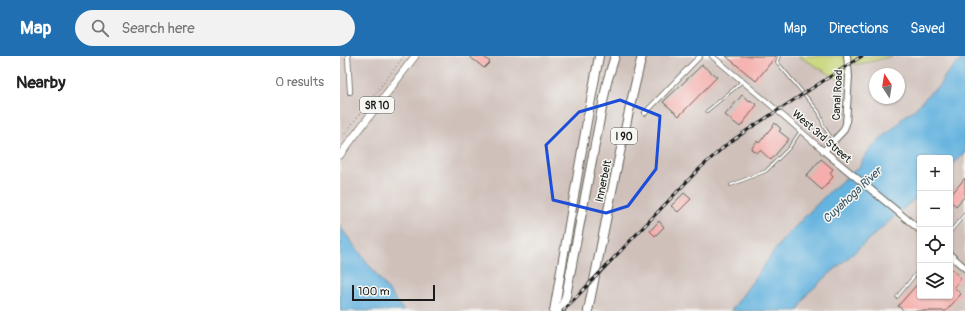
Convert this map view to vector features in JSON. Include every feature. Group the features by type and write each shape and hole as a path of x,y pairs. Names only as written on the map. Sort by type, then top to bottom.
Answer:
{"highway":[{"path":"554,311 599,56"},
{"name":"Innerbelt","path":"561,311 566,296 607,82 614,56"},
{"name":"Innerbelt","path":"589,311 607,216 642,56"}],"main road":[{"name":"SR 10","path":"340,155 415,56"}],"street":[{"path":"348,56 350,92"},
{"path":"645,113 700,56"},
{"name":"West 3rd Street","path":"712,56 846,170 917,228"},
{"name":"Canal Road","path":"824,151 832,139 843,131 846,124 849,76 848,58"},
{"path":"953,258 965,268"}],"lane":[{"path":"779,56 777,62 819,112 824,126 832,139"},
{"path":"707,111 742,81"},
{"path":"731,185 766,171 789,148 801,131"},
{"path":"953,228 965,214"},
{"path":"896,297 917,272"}],"path":[{"path":"340,140 404,56"},
{"path":"819,138 832,139"}],"highlighted area":[{"path":"620,100 660,116 656,169 628,206 606,213 553,200 546,145 579,112"}],"shaded area":[{"path":"340,56 798,56 848,85 849,64 874,61 892,56 965,57 944,77 939,87 931,92 914,111 902,118 900,122 870,149 861,166 829,192 784,238 731,311 404,311 341,228"},
{"path":"965,153 965,311 798,311 807,294 917,197 917,299 953,299 953,164"}],"green space":[{"path":"798,56 892,56 866,63 850,64 848,85"}],"water":[{"name":"Cuyahoga River","path":"965,57 965,153 953,164 953,155 917,155 917,197 807,294 798,311 731,311 784,238 829,192 860,166 870,149 900,122 902,118 914,110 931,92 939,87 944,77"},
{"path":"340,224 341,228 404,311 340,311"}],"building":[{"path":"469,56 483,56 490,62 484,68"},
{"path":"726,56 776,56 756,81"},
{"path":"702,65 717,77 679,116 663,102"},
{"path":"742,95 757,105 740,127 725,115"},
{"path":"775,123 781,129 779,131 789,139 771,160 760,150 757,153 751,149 757,141 759,143"},
{"path":"821,159 833,169 830,173 833,177 822,190 806,176"},
{"path":"965,178 965,196 956,206 953,204 953,192"},
{"path":"684,193 691,199 678,212 671,206"},
{"path":"659,221 664,227 655,236 650,231"},
{"path":"953,271 961,278 954,287 961,294 946,311 904,311 898,306 917,284 917,299 953,299"}],"railway":[{"path":"563,311 697,171 726,145 862,56"}]}
